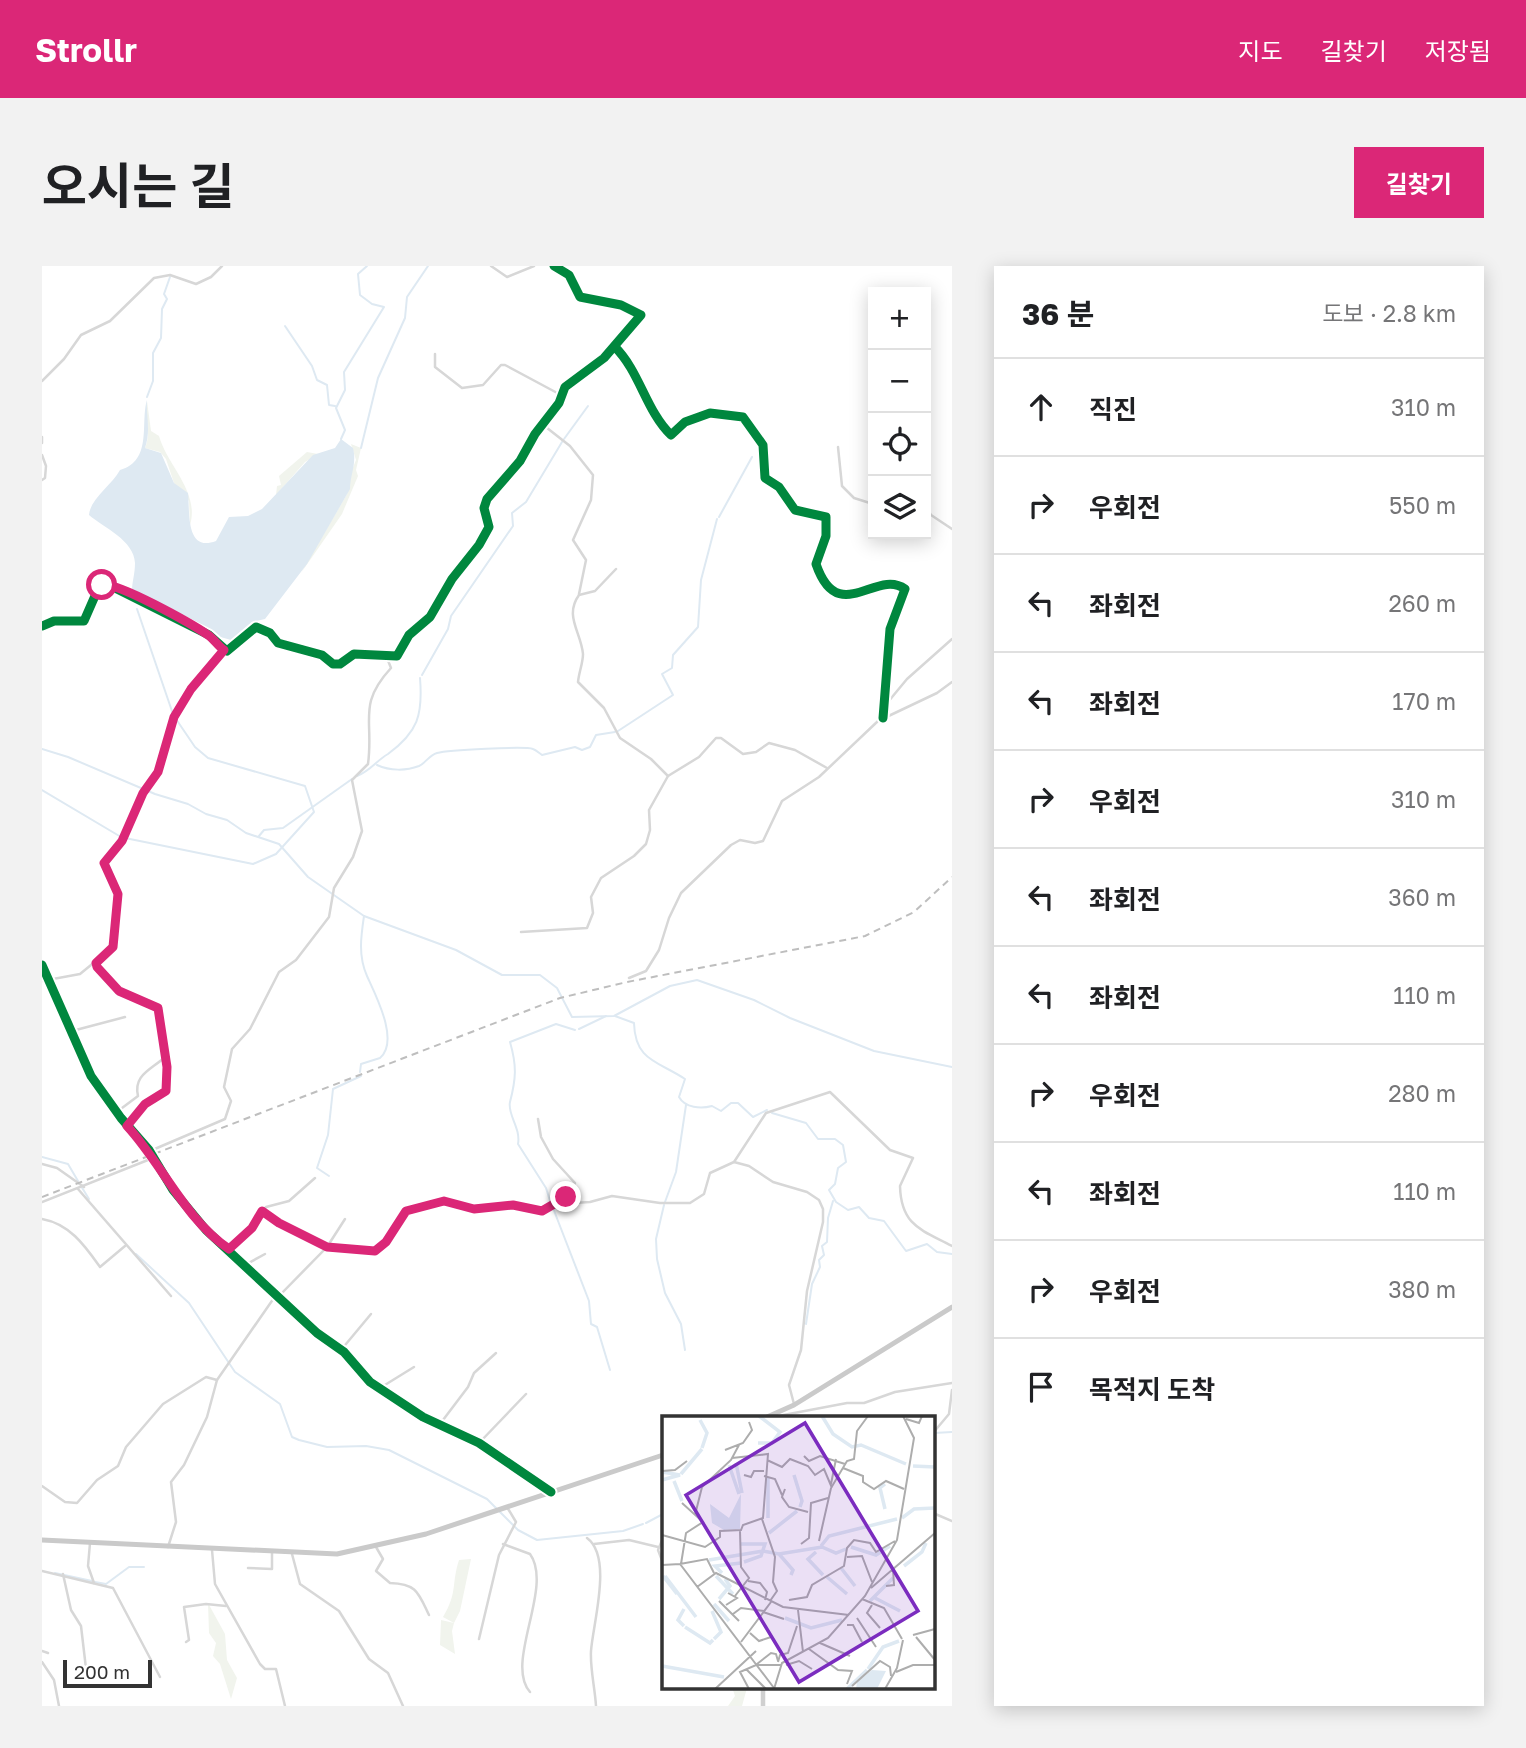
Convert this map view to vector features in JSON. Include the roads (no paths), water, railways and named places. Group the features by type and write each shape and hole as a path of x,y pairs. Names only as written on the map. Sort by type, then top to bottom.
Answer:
{"main road":[{"path":"770,1416 794,1405 952,1307"},
{"path":"42,1540 326,1555 376,1547 662,1455"}],"street":[{"path":"42,381 64,359 81,335 110,321 154,278 170,275 196,284 211,277 222,266"},
{"path":"491,266 507,277 534,266"},
{"path":"42,626 54,621 84,621 98,589 107,584 209,635 224,650 230,650 246,633 256,627 270,633 278,643 322,655 334,663 340,664 354,654 387,658 397,656 409,635 425,625 455,575 479,545 489,527 484,509 486,499 520,461 568,384 615,347 641,315 621,305 580,297 569,275 554,266"},
{"path":"615,347 637,376 655,412 671,435 685,422 710,412 743,416 764,444 763,473 766,480 779,488 799,512 826,517 826,536 816,564 833,593 841,595 893,585 905,589 890,629 883,718"},
{"path":"435,354 435,367 462,387 483,385 500,365 505,365 562,396"},
{"path":"542,424 570,446 593,475 591,500 573,540 586,560 579,595 572,607 572,617 583,656 580,685 604,708 620,738 651,759 668,776"},
{"path":"42,437 42,443"},
{"path":"838,447 842,486 854,498 868,502"},
{"path":"42,455 46,466 46,478 42,480"},
{"path":"931,515 952,529"},
{"path":"579,595 595,591 616,569"},
{"path":"883,708 907,679 952,639"},
{"path":"42,981 77,975 96,963 113,947 113,920 119,898 104,860 122,841 143,793 158,772 174,717 191,689 224,650"},
{"path":"149,1150 195,1134 225,1119 231,1101 225,1087 232,1049 250,1029 279,972 292,964 329,917 334,888 353,857 362,831 352,780 369,764 371,735 368,705 376,684 391,668 387,658"},
{"path":"629,978 646,971 661,945 672,908 685,889 706,873 734,843 763,841 782,801 805,787 883,718 937,693 952,682"},
{"path":"522,932 587,928 593,913 591,897 601,878 634,856 646,844 650,830 649,810 668,776 699,757 719,738 743,754 752,754 769,743 784,746 827,768"},
{"path":"96,963 99,971 119,991 158,1008 165,1057 166,1091 145,1104 127,1126"},
{"path":"42,965 91,1076 127,1126 149,1150 173,1191 206,1230 277,1296 341,1350 361,1375 440,1424 479,1443 551,1492"},
{"path":"72,1031 125,1017"},
{"path":"116,1111 138,1096 135,1087 138,1079 165,1057"},
{"path":"262,1211 279,1223 327,1247 377,1250 406,1211 441,1202 474,1209 513,1205 538,1211 557,1204 590,1202 612,1196 660,1203 690,1203 704,1194 710,1172 734,1162 766,1113 832,1092 890,1150 914,1158 900,1186 909,1220 917,1230 937,1236 952,1245"},
{"path":"538,1119 541,1137 553,1158 575,1180 571,1193 557,1204"},
{"path":"42,1202 153,1158"},
{"path":"734,1162 748,1166 773,1182 807,1192 819,1200 823,1209 823,1222 807,1291 801,1350 789,1385 794,1405"},
{"path":"42,1164 57,1168 84,1186"},
{"path":"229,1249 252,1228 262,1211 272,1203 289,1201 315,1178"},
{"path":"78,1189 171,1296"},
{"path":"42,1219 60,1225 79,1238 100,1267 125,1246"},
{"path":"168,1547 176,1522 171,1482 184,1465 207,1417 217,1380 277,1296 327,1247 345,1219"},
{"path":"245,1265 265,1254"},
{"path":"341,1350 371,1314"},
{"path":"440,1424 468,1387 472,1375 496,1353"},
{"path":"380,1388 414,1367"},
{"path":"42,1486 65,1502 77,1503 97,1480 118,1466 126,1447 166,1400 206,1377 217,1380"},
{"path":"786,1416 847,1403 864,1403 895,1392 952,1383"},
{"path":"934,1432 950,1412 952,1391"},
{"path":"479,1443 526,1394"},
{"path":"479,1639 479,1629 502,1544 515,1524 505,1507"},
{"path":"934,1513 952,1521"},
{"path":"587,1538 594,1544 600,1582 591,1651 596,1706"},
{"path":"594,1544 629,1540 659,1547"},
{"path":"662,1540 659,1547 662,1559"},
{"path":"90,1543 88,1566 94,1583"},
{"path":"502,1544 530,1553 536,1566 533,1616 521,1672 530,1692"},
{"path":"376,1547 383,1559 376,1571 390,1583 412,1586 429,1615"},
{"path":"212,1549 212,1575 226,1606 241,1625 260,1664 265,1669 276,1670 285,1706"},
{"path":"248,1568 272,1569 272,1553"},
{"path":"292,1554 300,1584 339,1611 369,1659 388,1673 403,1706"},
{"path":"42,1571 113,1588 160,1677"},
{"path":"63,1574 71,1610 81,1626 88,1678"},
{"path":"186,1642 189,1640 184,1607 206,1604 226,1606"},
{"path":"42,1651 48,1653"},
{"path":"42,1662 54,1680 60,1706"},
{"path":"763,1688 763,1706"}],"waterway":[{"path":"341,439 345,430 336,408 345,390 344,372 384,307 372,304 360,295 358,274 367,266"},
{"path":"361,448 378,378 405,318 407,297 428,266"},
{"path":"147,397 153,381 153,353 161,338 162,309 167,299 164,294 170,277"},
{"path":"285,326 312,366 317,380 327,385 329,405 335,406"},
{"path":"564,439 588,406"},
{"path":"422,675 448,629 451,616 513,526 512,513 526,502 562,442"},
{"path":"719,517 752,457"},
{"path":"618,731 673,695 662,674 672,668 673,655 698,627 701,580 717,519"},
{"path":"137,609 174,717"},
{"path":"357,776 398,746 412,730 419,713 420,678"},
{"path":"125,838 253,864 276,854 314,812 305,786 208,758 195,747 176,719"},
{"path":"377,765 409,769 421,765 434,754 456,751 527,748 542,755 575,747 582,750 590,747 596,735 615,732"},
{"path":"42,749 68,757 155,794 188,804 206,814 227,820 246,833 279,844 308,877 364,916 456,950 502,975 540,975 557,988 572,1017 614,1016 670,986 697,980 754,1000 790,1018 874,1051 952,1067"},
{"path":"259,836 264,830 283,828 352,779"},
{"path":"42,790 121,837"},
{"path":"360,1072 361,1064 380,1058 388,1041 384,1017 362,961 364,916"},
{"path":"579,1029 606,1016"},
{"path":"615,1016 634,1023 635,1036 643,1053 685,1079 679,1097 685,1103 698,1107 712,1106 721,1111 731,1103 738,1103 753,1117 767,1110"},
{"path":"551,1204 546,1188 518,1144 518,1132 510,1111 515,1072 510,1042 556,1024 575,1030"},
{"path":"329,1176 317,1168 328,1135 333,1089 361,1076"},
{"path":"665,1202 676,1172 686,1105"},
{"path":"772,1113 806,1123 818,1139 835,1139 843,1145 846,1162 838,1168 835,1184 829,1190 836,1202 848,1210 859,1207 869,1218 884,1221 906,1251 927,1244 937,1252 952,1254"},
{"path":"42,1157 68,1164 78,1181"},
{"path":"81,1186 89,1199"},
{"path":"806,1324 812,1284 820,1267 819,1260 824,1255 822,1246 827,1242 828,1218 833,1201"},
{"path":"664,1205 656,1239 657,1259 665,1293 681,1324 685,1350"},
{"path":"553,1208 589,1301 591,1324 597,1327 610,1370"},
{"path":"136,1254 189,1303 235,1372 280,1404 292,1437 327,1447 366,1446 389,1450 487,1499 518,1530 537,1540 623,1531 643,1524"},
{"path":"934,1433 952,1432"},
{"path":"646,1523 662,1515"},
{"path":"95,1582 106,1584 129,1567 144,1567"},
{"path":"55,1573 92,1581"}],"railway":[{"path":"42,1197 560,998 627,982 865,936 914,912 952,877"}]}
